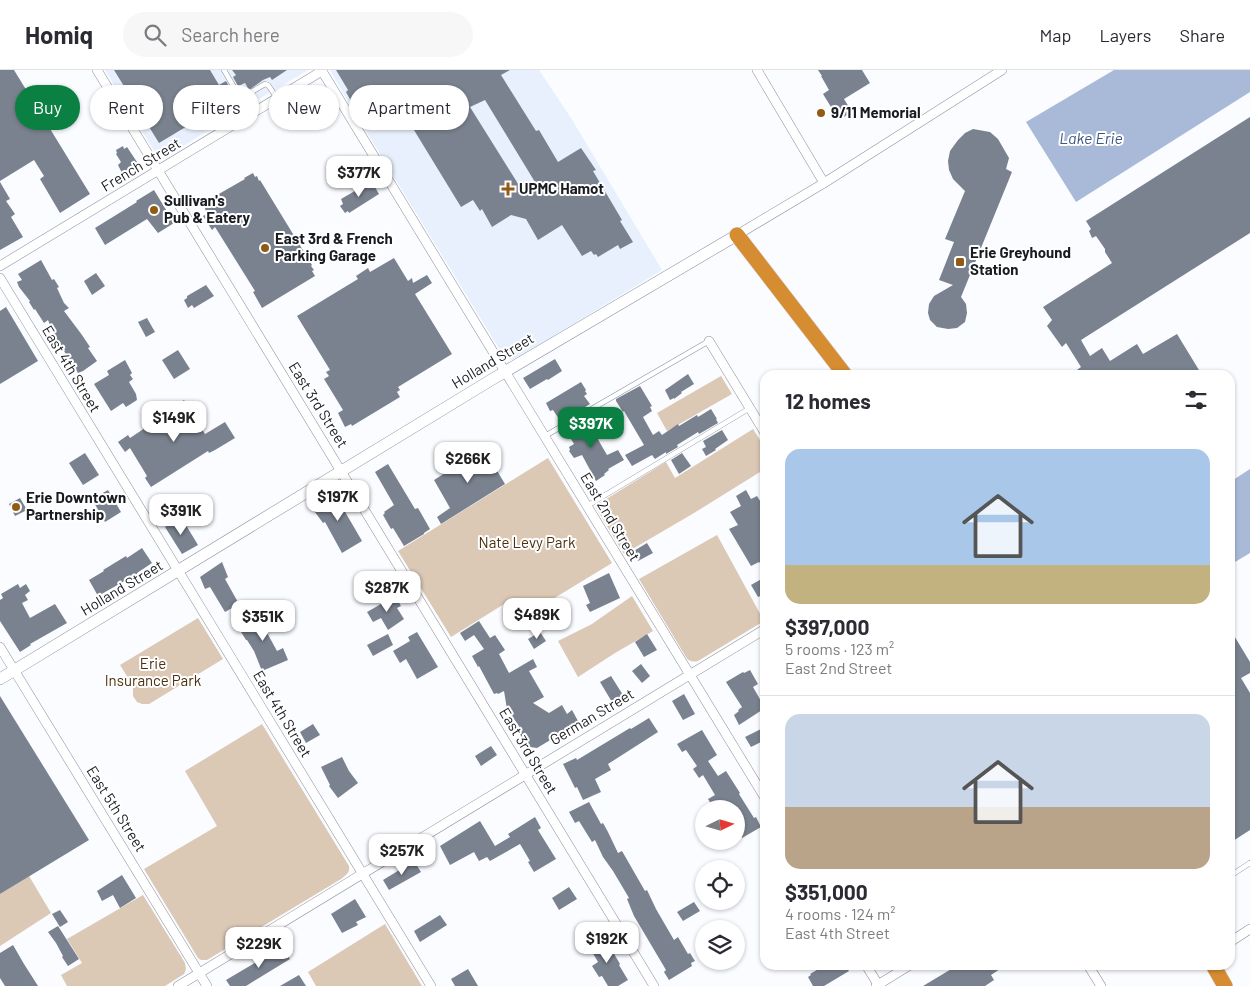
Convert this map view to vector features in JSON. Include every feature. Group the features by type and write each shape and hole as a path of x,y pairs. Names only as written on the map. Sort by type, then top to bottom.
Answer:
{"highway":[{"path":"737,235 841,370"},
{"path":"1215,970 1225,986"}],"street":[{"name":"East 3rd Street","path":"97,70 654,986"},
{"path":"757,70 824,183"},
{"name":"Holland Street","path":"0,679 506,371 824,183 1002,70"},
{"name":"French Street","path":"299,85 322,71"},
{"name":"East 2nd Street","path":"322,71 760,790"},
{"name":"French Street","path":"0,266 225,130"},
{"name":"East 4th Street","path":"0,278 431,986"},
{"path":"709,341 760,425"},
{"name":"German Street","path":"178,986 362,872 760,632"},
{"name":"East 5th Street","path":"0,647 207,986"},
{"path":"1235,939 1250,929"},
{"path":"869,970 878,986 902,970"},
{"path":"1091,970 1101,986"}],"lane":[{"path":"224,70 235,85"},
{"path":"545,436 709,341"},
{"path":"587,506 750,408"},
{"path":"1235,873 1250,863"}],"shaded area":[{"path":"105,70 308,70 282,85 269,85 269,93 259,99 259,85 173,85 173,130 208,130 165,158 160,158 156,154 141,130 163,130 163,85 114,85"},
{"name":"UPMC Hamot","path":"330,70 539,70 571,118 662,270 519,357 512,360 505,358 365,130 469,130 469,85 349,85 349,103"}],"green space":[{"path":"721,376 732,394 667,431 657,413"},
{"path":"753,429 760,440 760,472 624,554 595,506 666,462 675,478"},
{"name":"Nate Levy Park","path":"548,458 612,563 520,619 509,601 451,637 398,551"},
{"path":"717,535 760,614 760,623 698,661 689,660 639,579"},
{"path":"632,596 653,631 578,677 558,641 592,624"},
{"name":"Erie Insurance Park","path":"198,618 223,659 149,704 137,702 133,696 133,686 120,665"},
{"path":"262,724 349,866 349,870 341,879 207,960 201,960 144,869 217,826 185,771"},
{"path":"29,876 51,913 0,946 0,894"},
{"path":"143,895 185,963 186,969 184,974 165,986 67,986 61,975 82,963 67,939"},
{"path":"385,924 422,986 316,986 308,972"}],"water":[{"name":"Lake Erie","path":"1114,70 1250,70 1250,92 1076,202 1026,122"},
{"path":"1250,469 1250,553 1235,562 1235,479"}],"building":[{"path":"0,70 14,70 23,85 15,85 15,130 51,130 90,194 60,213 40,179 44,176 34,160 0,181"},
{"path":"114,70 210,70 219,85 173,85 173,130 181,130 159,143 151,130 163,130 163,85 123,85"},
{"path":"232,70 287,70 272,80 270,77 256,85 246,85 245,83 237,85 233,77 236,75"},
{"path":"336,70 510,70 501,75 536,131 539,130 558,162 581,148 596,170 593,171 633,242 620,249 618,245 598,257 591,251 582,256 562,225 538,240 526,219 511,215 492,227 482,209 480,211 473,200 461,207 414,130 469,130 469,85 349,85 349,98 346,92 348,90","holes":["485,100 538,187 525,195 470,107"]},
{"path":"818,70 862,70 870,83 844,99 852,112 839,120 823,94 829,90"},
{"path":"226,81 228,85 219,85"},
{"path":"1250,117 1250,233 1081,340 1090,356 1102,348 1110,361 1137,344 1143,354 1177,334 1199,370 1077,370 1081,367 1066,343 1062,347 1047,326 1052,320 1043,307 1112,263 1096,236 1092,238 1089,231 1091,229 1086,221"},
{"path":"973,129 990,132 998,139 1009,158 1006,169 1012,172 961,297 966,304 965,322 957,328 948,329 937,327 930,320 928,313 929,304 934,296 953,285 939,280 954,242 945,239 965,191 953,179 948,161 950,151 958,140 965,133"},
{"path":"123,146 124,149 127,147 139,165 123,175 118,165 121,162 116,154 116,150"},
{"name":"East 3rd & French Parking Garage","path":"253,173 260,180 312,265 314,270 312,271 315,276 262,308 253,292 255,291 215,227 212,230 203,216 207,214 203,203"},
{"path":"0,182 10,199 6,201 15,214 11,217 23,237 0,250"},
{"path":"372,182 379,194 349,213 348,211 345,213 340,206 343,204 341,199"},
{"path":"154,190 174,223 158,233 147,219 105,245 95,228"},
{"path":"394,258 408,281 412,278 413,283 427,275 432,283 415,294 452,354 398,387 400,390 397,392 400,397 352,426 351,424 345,427 338,413 343,410 324,379 329,376 326,372 330,370 297,316 358,279 356,276 368,268 370,272"},
{"path":"41,260 52,280 54,279 59,287 57,288 64,303 69,308 64,311 90,347 88,348 97,361 78,373 55,337 48,320 44,323 17,282 22,280 18,274"},
{"path":"96,273 105,286 92,295 84,281"},
{"path":"206,285 214,296 194,308 192,305 188,308 184,300 187,296"},
{"path":"6,307 38,361 0,384 0,311"},
{"path":"147,318 155,332 146,337 138,322"},
{"path":"178,350 190,369 174,379 162,360"},
{"path":"555,359 562,371 530,389 523,378"},
{"path":"125,360 132,373 130,375 133,379 129,382 136,394 137,400 126,407 123,403 111,411 94,384 109,375 107,371"},
{"path":"688,374 694,384 670,400 665,390"},
{"path":"581,382 587,394 584,396 590,404 561,422 553,410 550,411 546,403"},
{"path":"640,386 652,406 650,407 652,411 643,417 653,435 659,431 662,435 678,424 679,426 711,409 718,423 699,434 698,432 666,454 666,452 655,459 652,455 632,466 625,455 644,445 616,399"},
{"path":"184,400 205,434 225,422 235,438 209,453 208,451 151,487 145,478 147,476 130,448 125,452 118,442 128,435 130,438"},
{"path":"585,417 607,455 618,450 624,460 608,469 605,475 596,481 582,455 574,458 569,451 569,447 574,444 565,429"},
{"path":"722,430 728,440 706,456 702,449 706,447 703,441"},
{"path":"484,449 505,484 441,524 437,517 450,508 434,480 456,466 454,463 462,458 464,462"},
{"path":"85,453 99,475 83,485 69,463"},
{"path":"682,453 691,466 679,474 671,460"},
{"path":"388,464 415,509 418,508 430,529 404,546 383,515 384,512 394,505 375,472"},
{"path":"108,490 121,512 105,522 92,499"},
{"path":"746,490 751,499 757,496 760,501 760,563 751,566 729,529 738,525 730,512 741,506 736,496"},
{"path":"337,492 347,508 344,510 362,541 342,553 325,522 323,523 312,508"},
{"path":"20,498 27,510 15,516 9,504"},
{"path":"181,517 198,545 182,554 165,527"},
{"path":"647,543 653,553 638,561 632,552"},
{"path":"142,548 152,563 137,574 98,596 89,580"},
{"path":"222,562 228,577 225,579 239,604 225,612 210,587 205,589 200,577"},
{"path":"609,573 620,598 590,612 586,605 590,603 583,586"},
{"path":"760,580 760,596 758,597 751,585"},
{"path":"18,584 20,588 26,584 30,591 25,595 28,600 22,603 30,618 55,604 67,623 30,644 20,652 0,621 0,600 3,598 1,594"},
{"path":"395,596 401,606 397,608 404,619 388,630 381,618 373,622 367,612"},
{"path":"266,611 273,625 265,629 277,651 283,648 288,660 262,671 254,651 238,627"},
{"path":"479,621 490,638 495,635 505,650 499,654 509,673 533,659 537,667 529,671 544,697 533,703 549,713 562,705 567,714 572,710 578,721 572,727 537,748 525,744 518,730 521,729 507,709 504,691 494,694 472,656 484,649 474,635 465,641 460,633"},
{"path":"417,632 438,667 417,679 406,659 400,663 393,651 410,641 408,637"},
{"path":"540,632 546,641 534,649 528,639"},
{"path":"388,634 393,645 373,656 367,645"},
{"path":"647,634 657,650 644,657 635,642"},
{"path":"1235,637 1250,662 1250,673 1241,678 1250,693 1250,830 1235,840"},
{"path":"641,664 650,676 642,683 632,671"},
{"path":"750,670 758,684 753,687 760,699 760,711 739,725 734,715 742,707 726,682"},
{"path":"611,676 623,695 612,702 600,682"},
{"path":"684,694 695,714 683,720 672,701"},
{"path":"0,696 89,840 0,894"},
{"path":"649,718 658,732 608,764 611,770 595,779 601,792 583,800 563,764 576,758 577,760"},
{"path":"313,724 320,735 306,743 300,732"},
{"path":"702,730 717,755 708,761 718,776 726,771 743,800 709,800 715,795 703,775 699,778 693,769 697,766 686,750 682,752 677,744"},
{"path":"760,730 760,742 751,747 745,737"},
{"path":"491,746 497,755 481,766 475,756"},
{"path":"342,757 358,783 338,798 329,786 321,767"},
{"path":"589,802 601,824 603,823 618,853 622,851 645,891 647,890 674,940 678,937 688,954 690,953 695,961 691,963 692,966 669,980 664,972 666,970 634,916 627,899 629,898 603,857 595,840 592,842 579,821 575,823 569,812"},
{"path":"745,804 754,818 756,817 760,828 745,836"},
{"path":"535,817 541,828 538,830 556,859 534,872 520,844 490,861 487,857 479,861 474,852 450,865 440,846 480,821 495,846 510,837 508,834"},
{"path":"414,861 421,872 389,890 383,880"},
{"path":"122,875 136,898 120,908 113,895 102,901 97,891"},
{"path":"569,887 577,899 559,910 552,898"},
{"path":"355,899 366,917 356,922 358,925 342,933 331,914"},
{"path":"694,902 695,910 700,911 683,921 677,912"},
{"path":"60,910 68,922 60,927 52,914"},
{"path":"440,915 447,925 420,942 414,931"},
{"path":"58,926 79,959 68,966 48,932"},
{"path":"602,936 628,980 618,986 608,986 602,976 599,977 592,966 598,962 588,945"},
{"path":"13,945 38,986 5,986 0,978 0,953"},
{"path":"282,947 290,959 246,986 230,986 226,980"},
{"path":"468,969 478,986 455,986 451,979"},
{"path":"817,970 849,971 824,986 813,986 808,977"},
{"path":"950,970 998,970 991,975 994,980 985,986 923,986"},
{"path":"299,975 306,986 280,986"}],"place":[{"name":"9/11 Memorial","path":"821,113"},
{"name":"UPMC Hamot","path":"508,189"},
{"name":"Sullivan's Pub & Eatery","path":"154,210"},
{"name":"East 3rd & French Parking Garage","path":"265,248"},
{"name":"Erie Greyhound Station","path":"960,262"},
{"name":"Erie Downtown Partnership","path":"16,507"}]}
